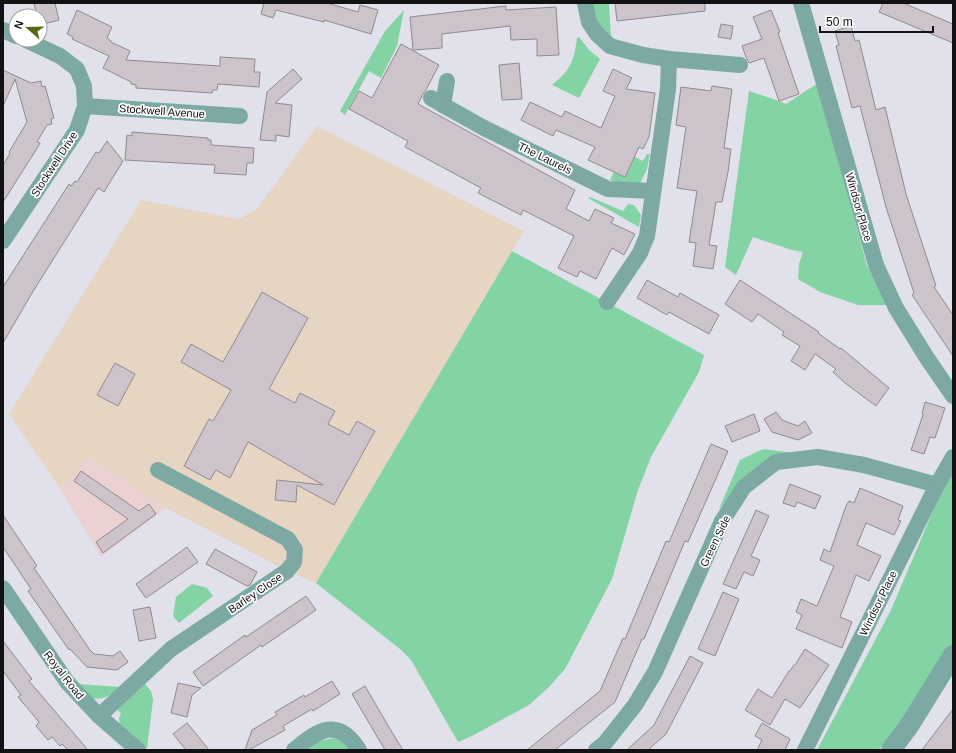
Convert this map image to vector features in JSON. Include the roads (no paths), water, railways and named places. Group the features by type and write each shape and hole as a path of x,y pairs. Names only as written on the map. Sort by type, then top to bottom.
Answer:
{"street":[{"path":"585,3 588,22 597,34 610,46 643,55 669,59 740,65"},
{"name":"Windsor Place","path":"801,3 876,265 896,308 953,396"},
{"name":"Stockwell Drive","path":"3,241 77,130 85,106 84,86 77,69 60,56 43,48"},
{"path":"607,302 640,253 647,236 668,89 669,59"},
{"name":"The Laurels","path":"447,81 437,101 484,128 608,189 653,191"},
{"name":"Stockwell Avenue","path":"85,106 240,116"},
{"name":"Green Side","path":"596,750 604,743 635,705 655,672 722,521 744,487 776,462 818,457 864,465 937,485"},
{"name":"Windsor Place","path":"806,750 937,485 953,457"},
{"name":"Barley Close","path":"99,716 172,650 287,571 294,562 296,550 288,539 158,470"},
{"name":"Royal Road","path":"3,588 67,682 99,716 138,750"},
{"path":"891,750 909,726 953,655"},
{"path":"294,750 308,738 323,730 336,730 345,733 354,741 359,750"}]}
